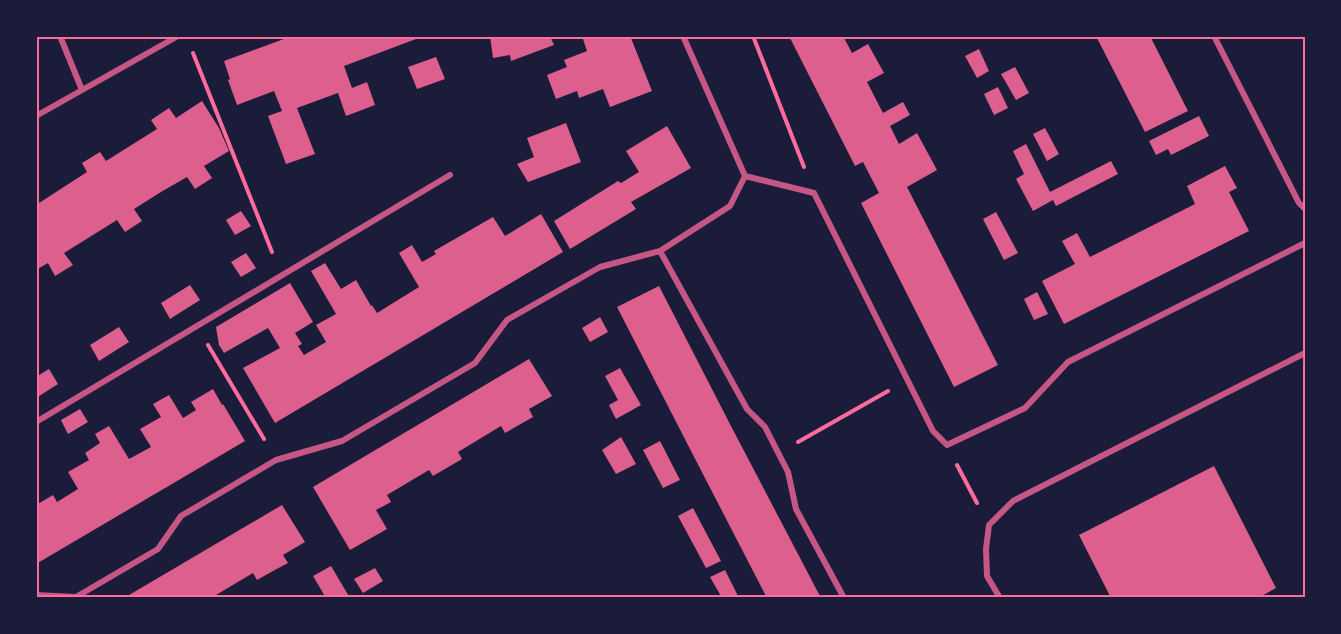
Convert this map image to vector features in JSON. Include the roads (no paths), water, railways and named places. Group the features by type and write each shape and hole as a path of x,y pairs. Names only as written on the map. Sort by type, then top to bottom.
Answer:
{"street":[{"path":"60,36 82,90"},
{"path":"36,116 178,36"},
{"path":"36,595 76,597 158,549 181,516 276,460 342,441 474,363 507,320 600,267 660,251 730,206 744,176 683,36"},
{"path":"1214,36 1299,203 1305,209"},
{"path":"36,422 450,175"},
{"path":"744,176 814,193 933,431 947,445 1025,408 1068,362 1305,243"},
{"path":"660,251 747,410 765,427 779,453 788,472 796,509 844,598"},
{"path":"1000,598 987,576 986,549 989,525 1013,501 1305,352"}]}
